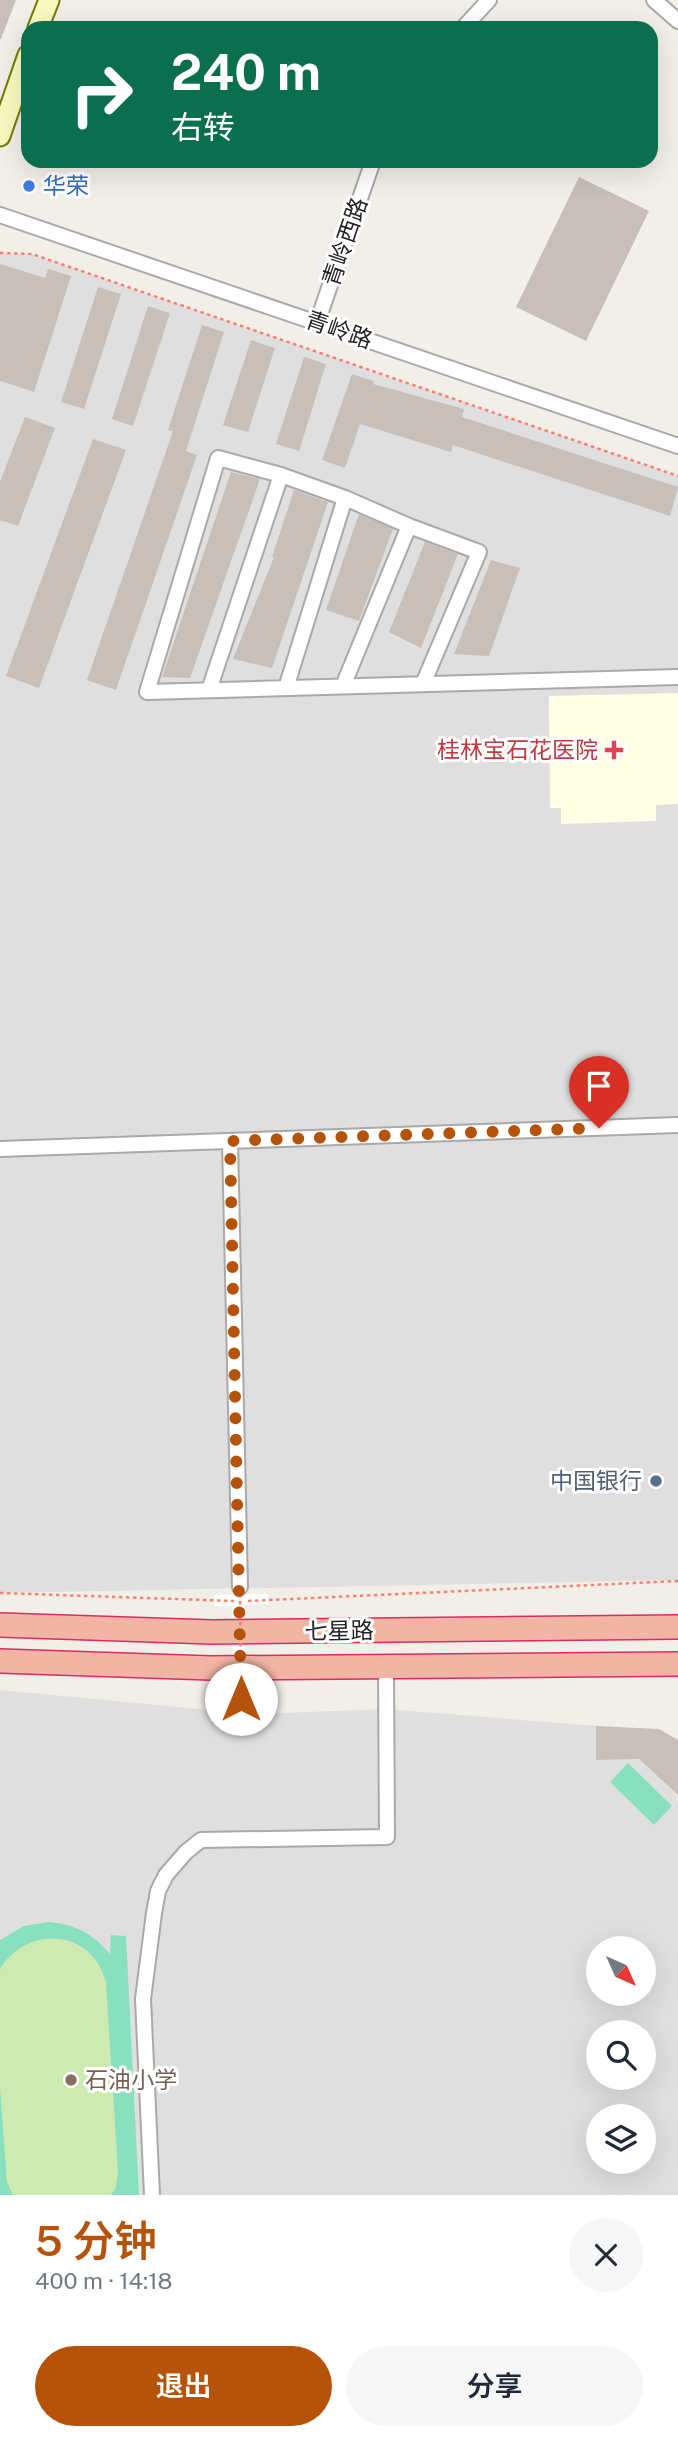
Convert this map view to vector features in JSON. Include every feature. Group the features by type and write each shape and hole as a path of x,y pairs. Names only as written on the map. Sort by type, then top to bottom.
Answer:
{"highway":[{"name":"七星路","path":"0,1625 212,1632 678,1628"},
{"name":"七星路","path":"0,1661 211,1668 678,1664"}],"main road":[{"path":"41,21 49,0"},
{"path":"0,136 21,75"}],"street":[{"path":"470,21 489,0"},
{"path":"654,0 678,21"},
{"name":"青岭西路","path":"317,323 371,168"},
{"name":"青岭路","path":"0,215 678,446"},
{"path":"423,684 479,552 345,498 281,475 218,458 147,692 678,677"},
{"path":"209,690 281,475"},
{"path":"286,688 345,498"},
{"path":"343,686 409,526"},
{"path":"0,1149 678,1125"},
{"path":"230,1141 240,1594"},
{"path":"152,2195 143,1998 158,1891 176,1861 201,1840 387,1837 386,1666"}],"path":[{"path":"0,253 32,254 678,476"},
{"path":"0,1593 254,1601 678,1581"},
{"path":"214,1601 240,1594 254,1601"},
{"path":"240,1594 241,1699"},
{"path":"212,1700 272,1698"}],"shaded area":[{"path":"0,253 32,254 678,476 678,1580 0,1593"},
{"name":"桂林宝石花医院","path":"678,693 678,804 656,805 656,821 561,824 561,808 550,808 549,696"},
{"path":"0,1690 252,1714 386,1709 596,1726 596,1760 639,1759 676,1793 678,2195 0,2195"}],"green space":[{"path":"628,1763 672,1806 654,1825 610,1782"},
{"path":"49,1922 83,1931 110,1954 111,1935 126,1936 139,2195 111,2195 116,2187 118,2172 106,1983 99,1965 88,1952 74,1943 59,1939 42,1939 12,1954 0,1969 0,1940 24,1926"},
{"name":"石油小学","path":"51,1938 70,1942 86,1952 98,1965 106,1983 118,2172 116,2187 111,2195 13,2195 7,2182 0,2087 0,1969 21,1947"},
{"path":"0,2087 7,2182 13,2195 0,2195"}],"pier":[{"path":"268,1594 268,1604 244,1605 246,1693 272,1692 272,1703 212,1704 212,1695 233,1694 232,1606 214,1606 214,1595"}],"building":[{"path":"0,0 16,0 1,39 0,39"},
{"path":"579,177 649,211 586,341 516,307"},
{"path":"0,264 45,278 48,269 71,276 34,392 0,381"},
{"path":"98,287 121,294 84,409 61,402"},
{"path":"148,306 170,313 133,426 112,419"},
{"path":"202,325 224,332 186,451 197,455 116,690 87,680 173,431 168,430"},
{"path":"251,340 275,348 248,432 223,425"},
{"path":"304,357 326,364 299,451 276,444"},
{"path":"352,374 374,381 373,384 464,409 462,417 678,487 670,516 453,445 451,452 360,424 345,468 322,460"},
{"path":"25,417 55,428 18,526 0,520 0,482"},
{"path":"93,439 126,450 39,688 6,676"},
{"path":"231,472 260,479 190,678 162,677"},
{"path":"294,490 328,502 272,668 233,659 274,557"},
{"path":"359,514 393,529 359,621 326,610"},
{"path":"425,542 458,554 421,648 389,632"},
{"path":"491,560 520,568 489,656 454,654"},
{"path":"596,1726 659,1729 678,1740 678,1795 639,1759 596,1760"}],"place":[{"name":"华荣","path":"29,186"},
{"name":"桂林宝石花医院","path":"614,750"},
{"name":"中国银行","path":"656,1481"},
{"name":"石油小学","path":"71,2080"}],"route":[{"path":"241,1699 230,1141 599,1128"}]}
